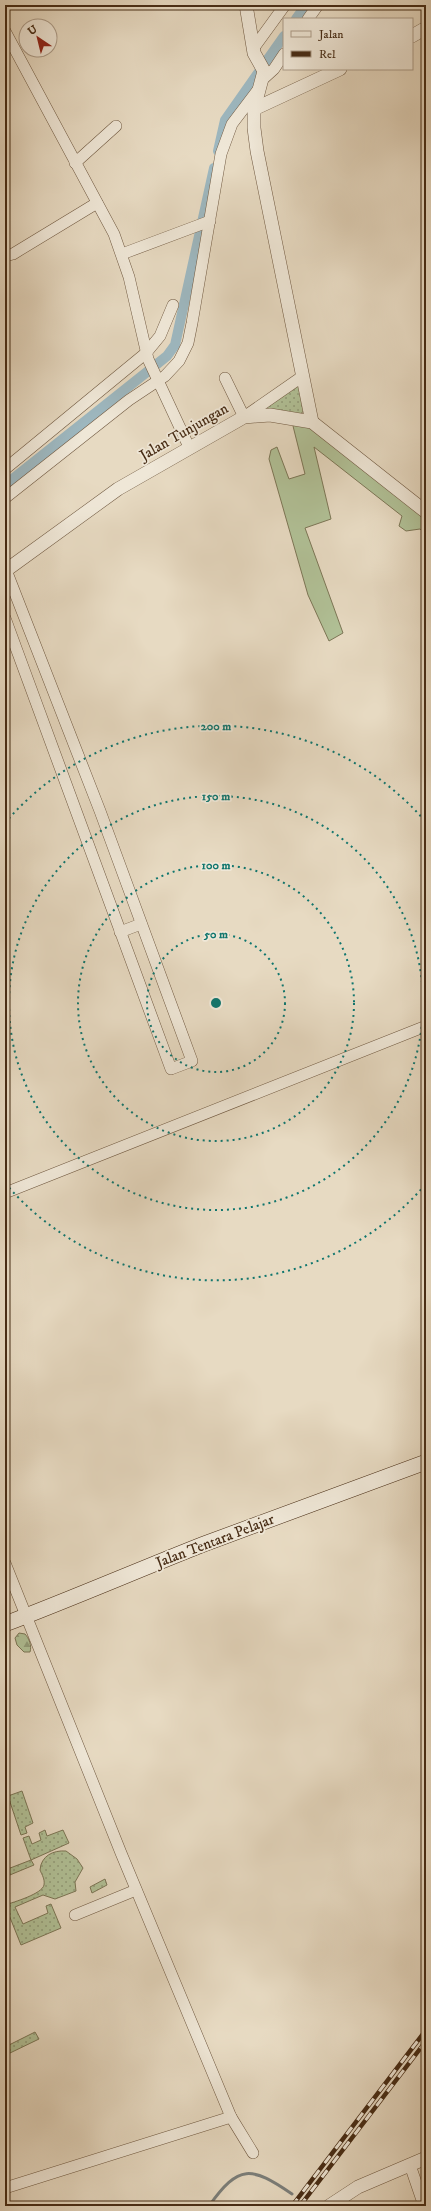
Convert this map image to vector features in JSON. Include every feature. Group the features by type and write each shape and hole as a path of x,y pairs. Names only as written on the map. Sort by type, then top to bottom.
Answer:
{"main road":[{"name":"Jalan Tentara Pelajar","path":"5,1624 26,1618 94,1587 426,1462"}],"street":[{"path":"246,5 259,68 254,109 254,128 257,151 312,422 426,512"},
{"path":"5,498 179,361 188,343 208,221 221,154 232,124 259,68 285,5"},
{"path":"309,18 318,5"},
{"path":"413,35 426,28"},
{"path":"5,31 114,234 122,254 147,356 156,380 189,447"},
{"path":"259,68 274,69 283,56"},
{"path":"254,109 338,70"},
{"path":"75,163 116,126"},
{"path":"5,256 13,254 97,203"},
{"path":"122,254 208,221"},
{"path":"5,469 147,356 160,336 173,304"},
{"path":"224,378 244,417 303,376"},
{"name":"Jalan Tunjungan","path":"5,571 118,489 189,447 244,417 270,416 312,422"},
{"path":"5,571 100,811 192,1061 171,1069 5,618"},
{"path":"120,932 141,924"},
{"path":"5,1193 426,1026"},
{"path":"5,1563 136,1890 231,2118 253,2153"},
{"path":"75,1915 136,1890"},
{"path":"5,2188 231,2118"},
{"path":"329,2206 358,2187 426,2158"},
{"path":"410,2165 424,2206"}],"green space":[{"path":"294,385 301,388 305,410 299,415 258,411"},
{"path":"312,422 426,511 426,534 420,529 406,531 399,526 402,516 314,447 331,519 305,528 343,633 329,641 308,595 269,459 271,450 277,447 289,479 305,474 293,426 296,423"},
{"path":"19,1633 25,1634 28,1638 31,1650 30,1652 24,1652 17,1645 15,1638"},
{"path":"22,1791 33,1823 25,1827 27,1833 21,1835 8,1796"},
{"path":"45,1830 47,1836 63,1830 69,1843 31,1860 23,1838 29,1836 32,1844 41,1840 39,1833"},
{"path":"66,1851 77,1859 83,1868 75,1882 76,1891 55,1899 43,1895 15,1907 23,1924 48,1913 46,1906 51,1904 61,1928 21,1945 5,1905 38,1892 44,1885 40,1870 45,1858 52,1853"},
{"path":"31,1860 34,1865 5,1877 5,1870"},
{"path":"105,1879 107,1885 92,1893 90,1887"},
{"path":"35,2032 39,2039 10,2053 7,2046"}],"waterway":[{"path":"297,18 306,5"},
{"path":"218,151 225,120 283,37"},
{"path":"5,485 167,356 175,345 214,168"},
{"path":"209,2206 219,2192 229,2182 238,2176 246,2174 256,2174 266,2178 292,2194"}],"railway":[{"path":"292,2206 426,2030"},
{"path":"300,2206 426,2041"}]}
